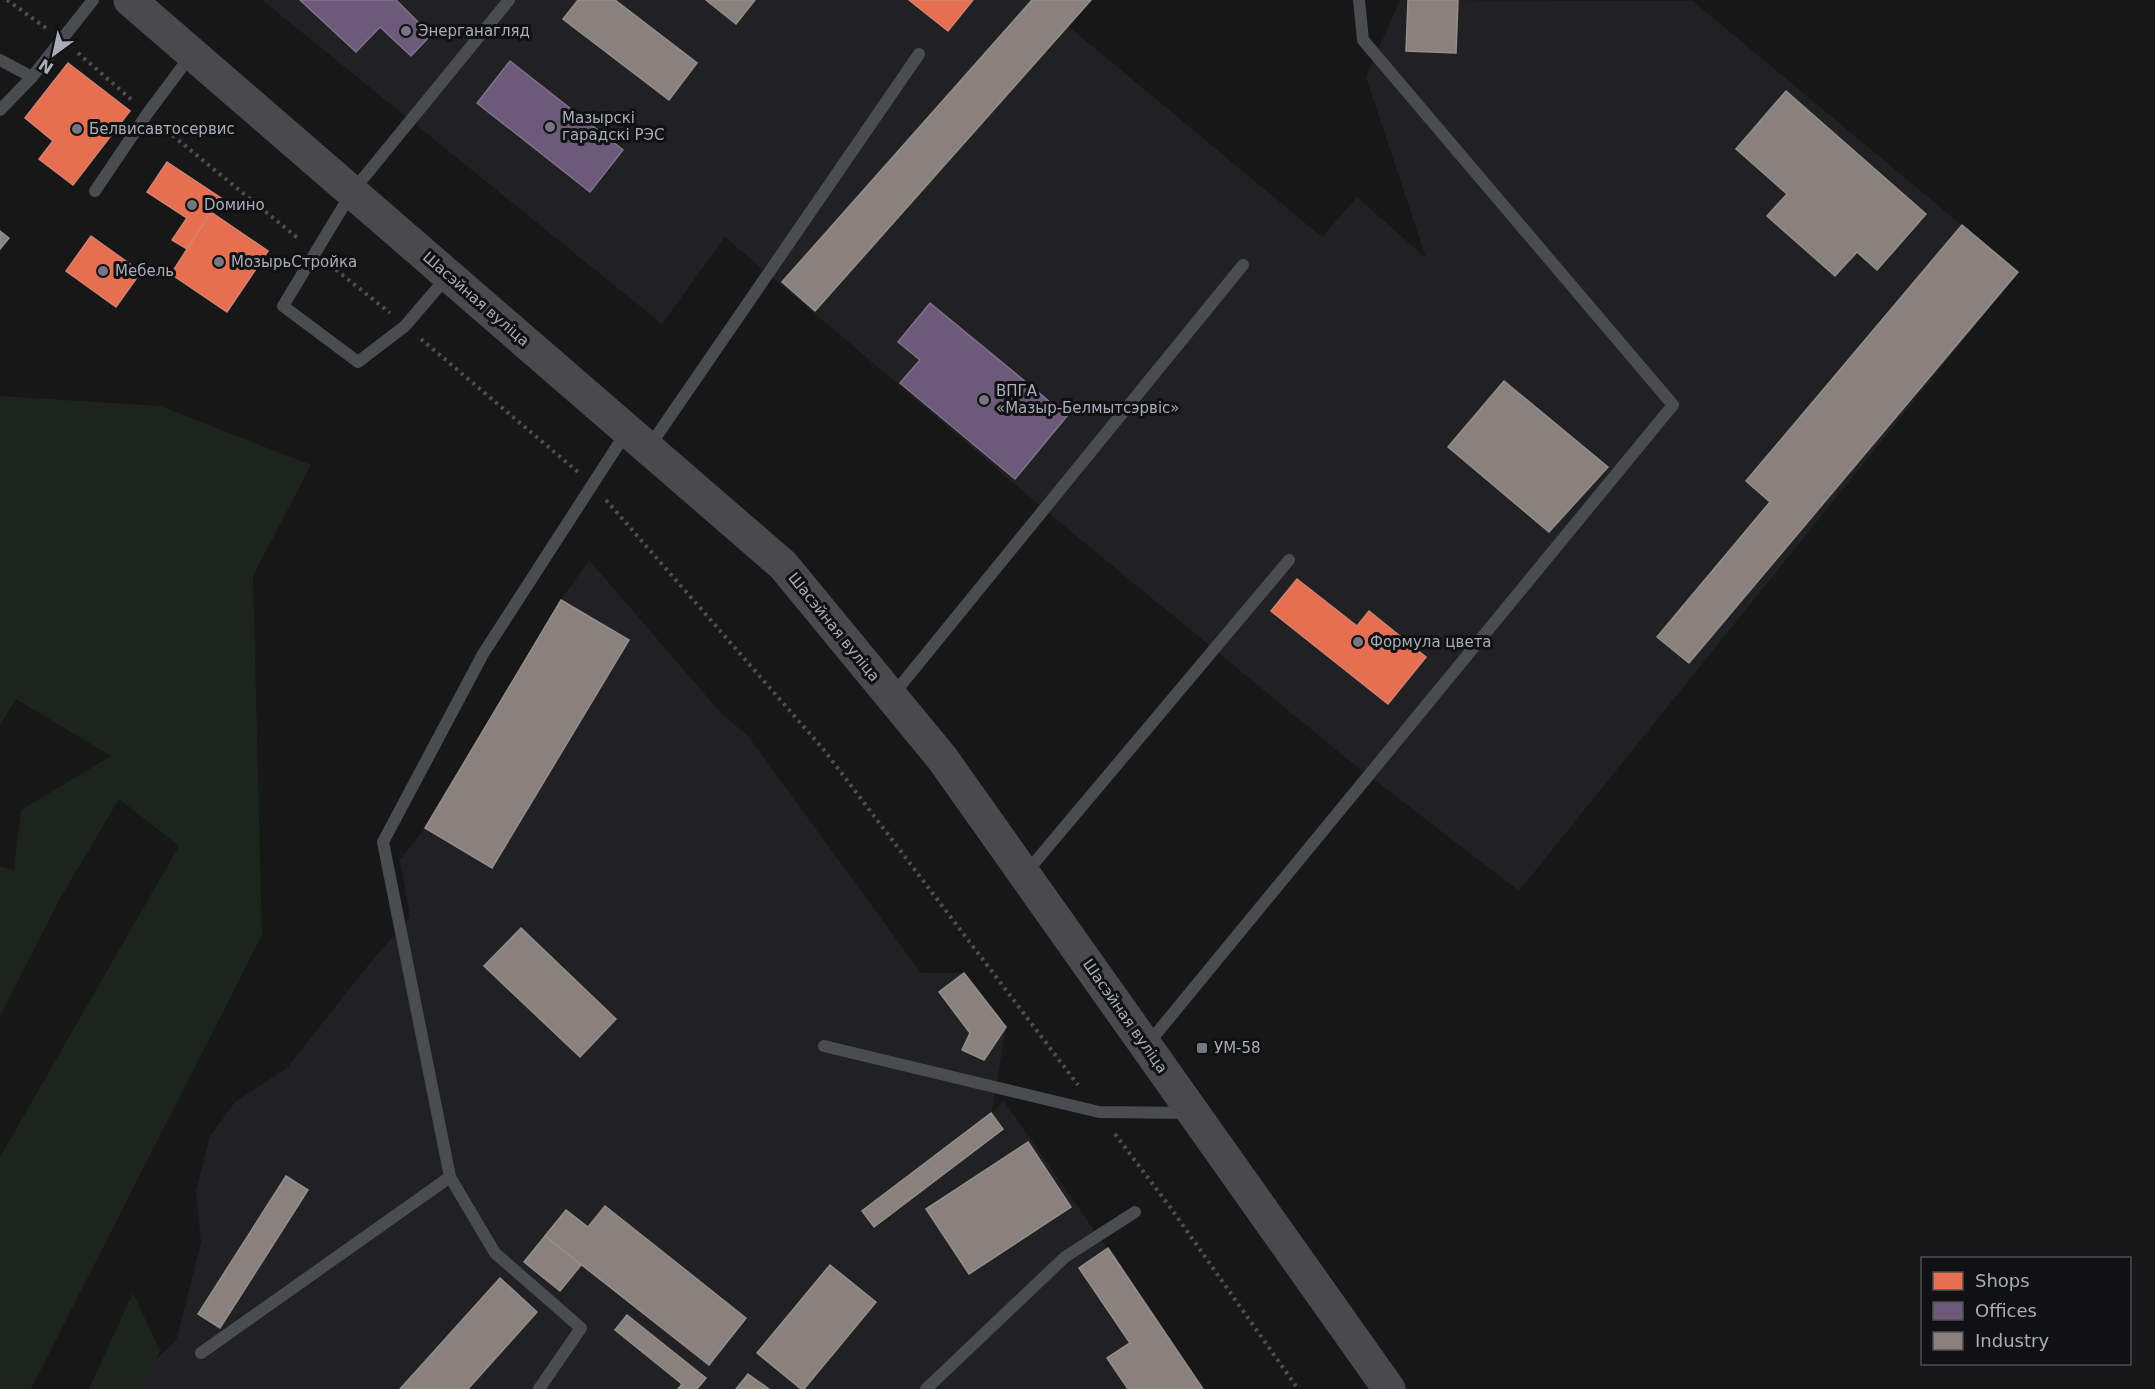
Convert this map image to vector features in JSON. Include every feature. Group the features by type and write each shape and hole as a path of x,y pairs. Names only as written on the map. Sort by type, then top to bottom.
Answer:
{"main road":[{"name":"Шасэйная вуліца","path":"130,0 783,565 942,758 1389,1389"}],"lane":[{"path":"0,110 32,77 93,0"},
{"path":"448,275 405,326 358,362 283,306 352,192 509,0"},
{"path":"1146,1046 1673,405 1363,40 1359,0"},
{"path":"95,191 147,114 192,54"},
{"path":"539,1389 581,1328 495,1253 450,1177 383,843 483,654 592,484 638,439 919,54"},
{"path":"0,60 32,77"},
{"path":"892,697 1244,265"},
{"path":"1025,874 1289,560"},
{"path":"824,1046 1098,1112 1194,1113"},
{"path":"201,1353 450,1177"},
{"path":"926,1389 1065,1257 1135,1212"}],"path":[{"path":"7,0 62,39 147,114 405,326 592,484 824,750 1170,1207 1298,1389"}],"shaded area":[{"path":"262,0 1091,0 1068,26 1322,237 1357,197 1426,258 1366,77 1400,0 1693,1 2018,272 1519,891 1346,758 1063,525 725,237 662,324"},
{"path":"0,396 160,406 311,465 253,576 262,935 31,1389 0,1389 0,1157 179,846 119,799 58,902 0,1016 0,866 14,870 21,810 111,756 16,699 0,725"},
{"path":"589,560 721,713 748,736 921,973 964,973 1006,1027 992,1112 1004,1101 1205,1389 124,1389 176,1341 201,1242 196,1191 210,1136 235,1102 287,1068 374,958 410,917 400,860 425,828 561,600"},
{"path":"133,1293 160,1351 142,1389 89,1389"}],"building: Shops":[{"path":"909,0 973,0 948,31"},
{"name":"Белвисавтосервис","path":"68,63 130,111 73,185 39,159 53,141 25,118"},
{"name":"Dомино","path":"167,162 221,198 187,249 172,240 187,218 147,192"},
{"name":"МозырьСтройка","path":"211,212 268,251 227,312 171,274"},
{"name":"Мебель","path":"91,236 141,272 116,307 66,271"},
{"name":"Формула цвета","path":"1297,579 1357,626 1369,611 1426,657 1388,704 1271,611"}],"building: Offices":[{"name":"Энерганагляд","path":"300,0 396,0 431,35 411,56 380,27 356,52"},
{"name":"Мазырскі гарадскі РЭС","path":"510,61 623,150 590,192 477,103"},
{"name":"ВПГА «Мазыр-Белмытсэрвіс»","path":"930,303 1067,416 1015,479 900,383 920,360 898,342"}],"building: Industry":[{"path":"578,0 615,0 697,63 669,100 563,19"},
{"path":"706,0 755,0 736,24"},
{"path":"1032,0 1091,0 815,311 782,282"},
{"path":"1408,0 1458,0 1456,53 1406,51"},
{"path":"1786,91 1926,214 1877,270 1857,252 1835,276 1767,216 1787,194 1736,149"},
{"path":"1962,225 2018,272 1689,663 1657,637 1770,502 1746,481"},
{"path":"0,231 9,238 0,249"},
{"path":"1504,381 1608,467 1549,532 1448,447"},
{"path":"561,600 629,640 492,868 425,828"},
{"path":"521,928 616,1019 580,1057 484,966"},
{"path":"964,973 1006,1027 984,1060 962,1050 970,1033 939,992"},
{"path":"991,1113 1003,1129 874,1227 862,1211"},
{"path":"1028,1142 1071,1207 969,1274 926,1209"},
{"path":"286,1176 308,1190 220,1328 198,1314"},
{"path":"605,1206 746,1318 709,1365 545,1236 566,1210 588,1227"},
{"path":"545,1236 581,1265 560,1291 524,1262"},
{"path":"1108,1248 1203,1389 1128,1389 1107,1358 1130,1343 1079,1268"},
{"path":"830,1265 876,1302 804,1389 801,1389 757,1353"},
{"path":"500,1278 537,1312 468,1389 400,1389"},
{"path":"627,1315 706,1378 697,1389 678,1389 682,1384 615,1330"},
{"path":"748,1374 769,1389 736,1389"}],"place":[{"name":"Энерганагляд","path":"406,31"},
{"name":"Мазырскі гарадскі РЭС","path":"550,127"},
{"name":"Белвисавтосервис","path":"77,129"},
{"name":"Dомино","path":"192,205"},
{"name":"МозырьСтройка","path":"219,262"},
{"name":"Мебель","path":"103,271"},
{"name":"ВПГА «Мазыр-Белмытсэрвіс»","path":"984,400"},
{"name":"Формула цвета","path":"1358,642"},
{"name":"УМ-58","path":"1202,1048"}]}
